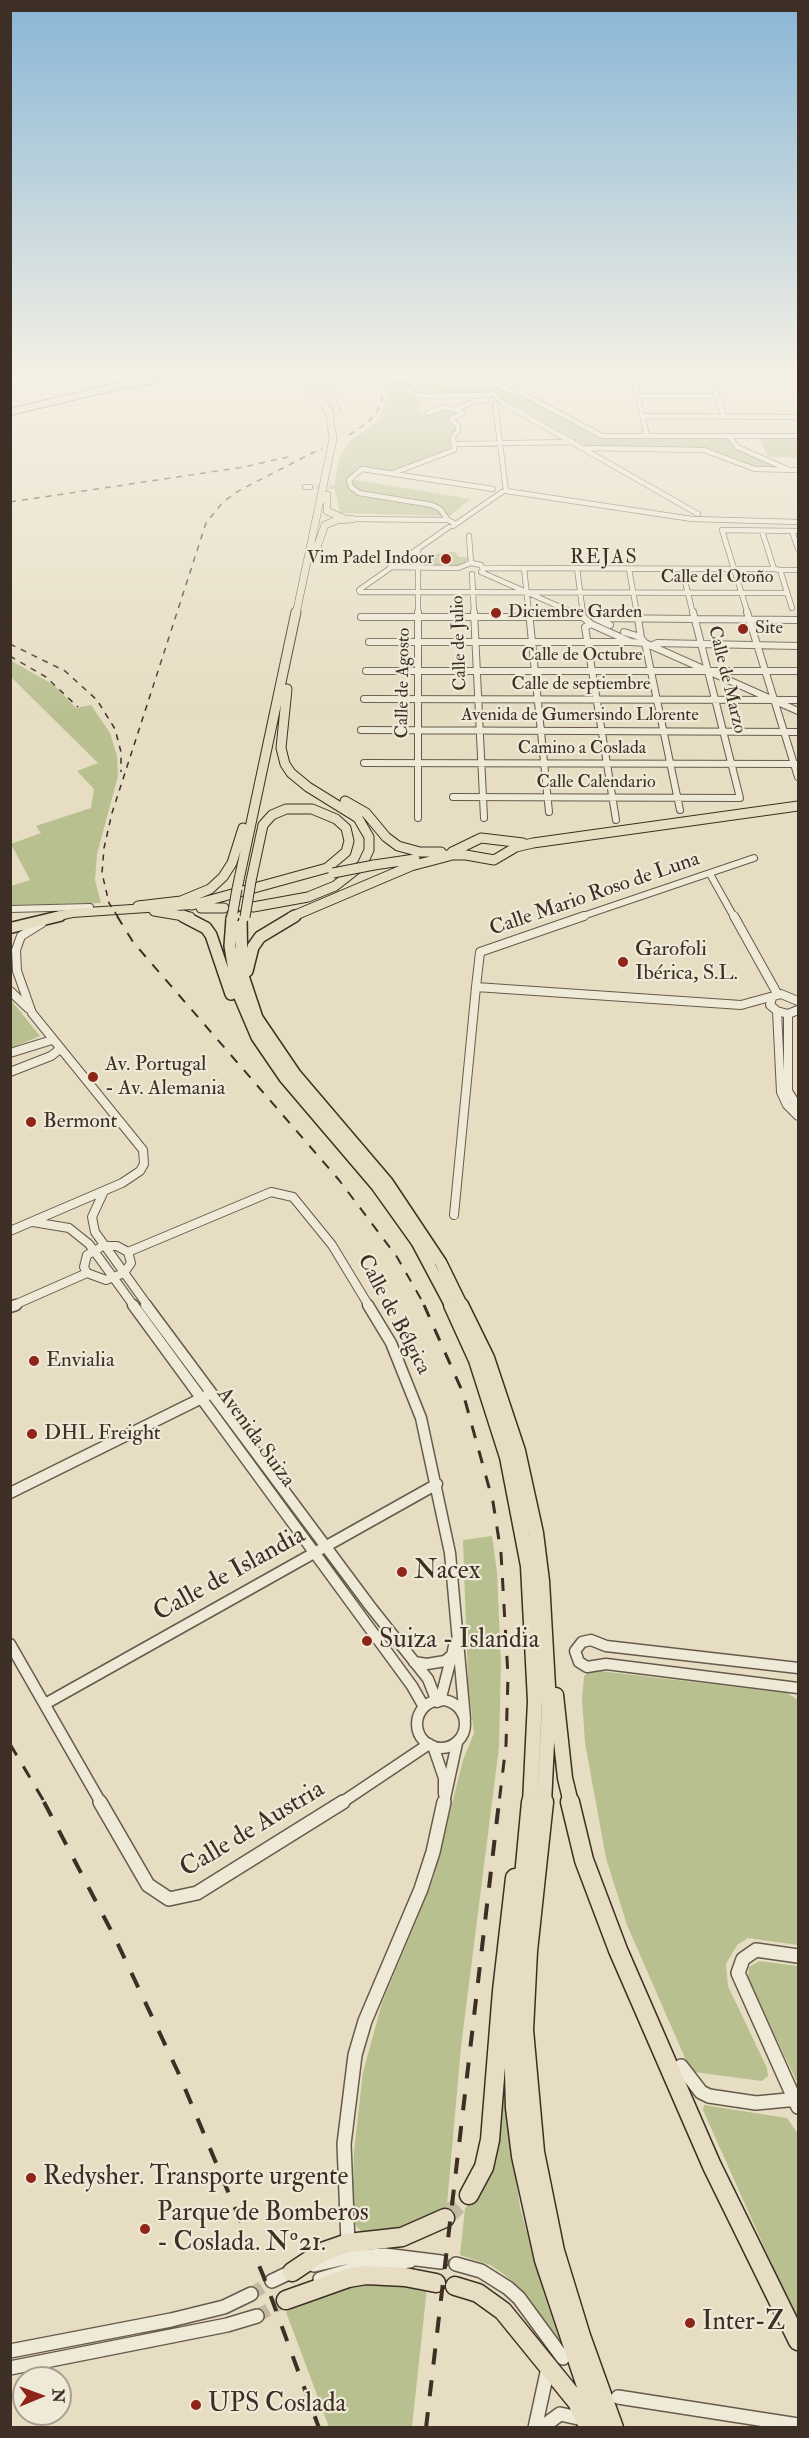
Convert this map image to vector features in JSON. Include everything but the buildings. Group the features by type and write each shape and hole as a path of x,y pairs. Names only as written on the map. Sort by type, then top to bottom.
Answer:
{"highway":[{"path":"270,1057 248,1020 237,990 230,946 237,889 322,489"},
{"path":"251,884 287,689 328,489"},
{"path":"327,495 327,512 330,515 352,519"},
{"path":"315,553 325,525 337,520 352,519"},
{"path":"253,907 308,897 335,886 355,873 367,857 369,837 358,818 296,778 285,764 282,756 287,689"},
{"path":"138,908 194,898 223,877 236,854 268,740"},
{"path":"296,778 361,809 386,837 398,846 420,852 458,853 494,860 508,851 533,843 798,806"},
{"path":"192,905 251,884 316,873 335,863 348,846 346,828 331,816 312,809 286,809 272,815 263,825 251,884 235,916 240,937 246,989 251,1005 267,1035 307,1089 387,1182 441,1263 474,1327 498,1388 539,1529 546,1569 558,1733 565,1778 584,1860 618,1950 712,2166 798,2341"},
{"path":"267,1035 247,972 250,953 260,937 284,921 388,875 458,853 481,838 533,843"},
{"path":"502,841 508,851"},
{"path":"469,846 473,856"},
{"path":"251,884 458,853"},
{"path":"138,908 179,914 206,928 211,935 237,1008 254,1038 377,1186 417,1242 444,1290 476,1360 507,1457 522,1530 532,1613 535,1701 532,1786 512,2003 515,2108 520,2156 544,2260 592,2425"},
{"path":"161,909 235,916"},
{"path":"528,1495 544,1600 549,1704 544,1806 528,1952 524,2030 528,2084 535,2152 555,2251 581,2336 614,2427"},
{"path":"469,2195 484,2167 490,2140 502,1991 535,1701"},
{"path":"292,2272 322,2253 348,2243 409,2235 445,2218"},
{"path":"286,2300 348,2278 366,2276 405,2277 446,2284 478,2293 498,2306 555,2361 592,2425"}],"main road":[{"path":"10,928 65,914 192,905"},
{"path":"10,922 47,912 90,907 161,909 192,905"}],"street":[{"path":"354,489 365,495 432,505 440,509 446,523"},
{"path":"352,519 456,524 500,489"},
{"path":"390,567 446,523 461,516 500,489 674,515 689,513 698,516"},
{"path":"651,489 689,513 698,516 798,522"},
{"path":"390,567 418,549 446,523"},
{"path":"798,549 795,531 722,530 785,732 797,763 798,777"},
{"path":"762,531 792,608"},
{"path":"469,536 471,562 482,570 526,592 798,711"},
{"name":"Calle de Agosto","path":"418,549 418,764 415,797 418,818"},
{"path":"458,568 471,562"},
{"path":"390,567 458,568 472,574 482,570 524,568 798,570"},
{"name":"Calle del Otoño","path":"390,567 359,591 742,593 798,597"},
{"path":"524,568 549,812"},
{"path":"577,568 580,592 592,621"},
{"path":"629,568 639,618 637,640 650,671 680,810"},
{"name":"Calle de Marzo","path":"682,569 740,798"},
{"name":"Calle de Julio","path":"472,574 483,818"},
{"path":"361,617 529,617 592,621 639,618 798,620"},
{"path":"592,621 585,627 616,820"},
{"path":"369,642 588,643 637,640"},
{"path":"651,646 657,643 798,646"},
{"name":"Calle de Octubre","path":"366,670 798,672"},
{"name":"Calle de septiembre","path":"364,699 798,700"},
{"name":"Avenida de Gumersindo Llorente","path":"361,730 798,732"},
{"name":"Camino a Coslada","path":"364,763 797,763"},
{"name":"Calle Calendario","path":"453,797 740,798"},
{"name":"Calle Mario Roso de Luna","path":"476,987 480,952 484,950 754,858"},
{"path":"710,874 775,1003 779,1016 781,1092 787,1105 798,1116"},
{"path":"10,909 90,907"},
{"path":"32,1013 17,971 18,942 33,927 65,914"},
{"path":"454,1215 476,987 741,1005 775,1003 798,992"},
{"path":"10,991 32,1013 143,1150 144,1164 140,1171 104,1191 10,1231"},
{"path":"789,995 798,1000"},
{"path":"775,1003 788,1014 788,1091 798,1107"},
{"path":"788,1014 798,1010"},
{"path":"10,1053 52,1040"},
{"path":"10,1072 51,1056 60,1049"},
{"name":"Avenida Suiza","path":"104,1191 92,1217 95,1232 103,1246 428,1679 439,1701"},
{"name":"Calle de Bélgica","path":"128,1252 263,1194 278,1192 293,1197 348,1269 391,1343 421,1418 450,1553 465,1719"},
{"name":"Avenida Suiza","path":"33,1222 69,1228 82,1236 203,1398 412,1686 424,1707"},
{"path":"103,1246 117,1246 128,1252 131,1263 124,1273 113,1279 98,1279 87,1273 84,1261 93,1250 103,1246"},
{"path":"10,1307 87,1273"},
{"path":"10,1493 214,1392"},
{"name":"Calle de Islandia","path":"45,1704 437,1484"},
{"name":"Calle de Bélgica","path":"439,1701 456,1639"},
{"path":"591,1640 606,1646 798,1668 795,1678 798,1687 606,1664 588,1667 579,1662 575,1651 582,1642 591,1640"},
{"name":"Calle de Austria","path":"10,1644 148,1886 169,1899 197,1893 431,1745"},
{"path":"414,1662 436,1663 452,1655"},
{"path":"348,2243 344,2144 355,2055 381,1979 421,1889 445,1807 457,1743 462,1737 465,1719 453,1704 439,1701 424,1707 419,1714 417,1727 420,1735 431,1745 444,1778 445,1807"},
{"path":"431,1745 443,1748 457,1743"},
{"path":"681,2066 701,2092 709,2096 756,2103 797,2102 738,1973 743,1959 756,1950 798,1956"},
{"path":"272,2282 292,2272 326,2261 362,2256 405,2256 441,2262"},
{"path":"286,2300 317,2280 343,2270 422,2260"},
{"path":"456,2265 481,2271 519,2298 555,2361 535,2427"},
{"path":"10,2351 171,2320 224,2307 251,2294"},
{"path":"10,2368 226,2325 257,2316"},
{"path":"618,2397 798,2426"},
{"path":"541,2427 560,2414 592,2425"}],"green space":[{"path":"334,489 409,489 470,499 450,516 340,513"},
{"name":"Vim Padel Indoor","path":"455,552 459,557 468,557 468,561 454,567 422,566 421,561 430,555"},
{"path":"10,660 54,685 76,708 91,705 110,733 117,756 118,776 97,854 95,880 101,903 11,905 11,886 30,880 11,844 41,833 36,826 91,808 94,789 77,771 98,763 11,677"},
{"path":"10,999 40,1036 11,1048 10,1048"},
{"path":"492,1536 497,1572 501,1662 499,1747 461,2047 447,2205 439,2213 412,2228 363,2233 356,2226 354,2218 353,2189 354,2151 363,2072 382,2003 433,1880 463,1760 474,1733 468,1684 463,1540"},
{"path":"591,1670 787,1693 798,1700 798,1945 748,1938 737,1945 726,1964 728,1986 767,2068 768,2076 762,2081 694,2072 688,2065 627,1925 606,1858 585,1743 582,1699 584,1676"},
{"path":"759,1961 798,1966 798,2084 748,1979 749,1967"},
{"path":"503,2063 506,2114 520,2207 559,2339 523,2291 505,2275 490,2265 460,2255 465,2208 475,2199"},
{"path":"704,2105 787,2118 798,2134 798,2323 703,2110"},
{"path":"373,2282 427,2288 412,2427 329,2427 286,2312 328,2291"}],"tunnel":[{"path":"445,2218 469,2195"},
{"path":"251,2294 272,2281"},
{"path":"257,2316 286,2300"}],"railway":[{"path":"10,502 98,489"},
{"path":"118,917 109,903 102,873 104,848 112,813 206,523 223,502 242,489"},
{"path":"10,644 65,671 97,700 115,729 121,752 121,772"},
{"path":"10,656 46,677 78,707"},
{"path":"117,916 133,942 339,1180 397,1257 425,1306"},
{"path":"424,1305 463,1393 493,1502 501,1553 508,1676 506,1745 499,1803"},
{"path":"10,1744 45,1803"},
{"path":"44,1802 115,1938 178,2072 263,2275 319,2428"},
{"path":"426,2428 499,1802"}],"place":[{"name":"Vim Padel Indoor","path":"446,559"},
{"name":"Diciembre Garden","path":"496,613"},
{"name":"Site","path":"743,629"},
{"name":"Garofoli Ibérica, S.L.","path":"623,962"},
{"name":"Av. Portugal - Av. Alemania","path":"93,1077"},
{"name":"Bermont","path":"31,1122"},
{"name":"Envialia","path":"34,1361"},
{"name":"DHL Freight","path":"32,1434"},
{"name":"Nacex","path":"402,1572"},
{"name":"Suiza - Islandia","path":"367,1641"},
{"name":"Redysher. Transporte urgente","path":"31,2178"},
{"name":"Parque de Bomberos - Coslada. Nº21.","path":"145,2229"},
{"name":"Inter-Z","path":"690,2323"},
{"name":"UPS Coslada","path":"196,2405"}],"district":[{"name":"REJAS","path":"604,559"}]}
